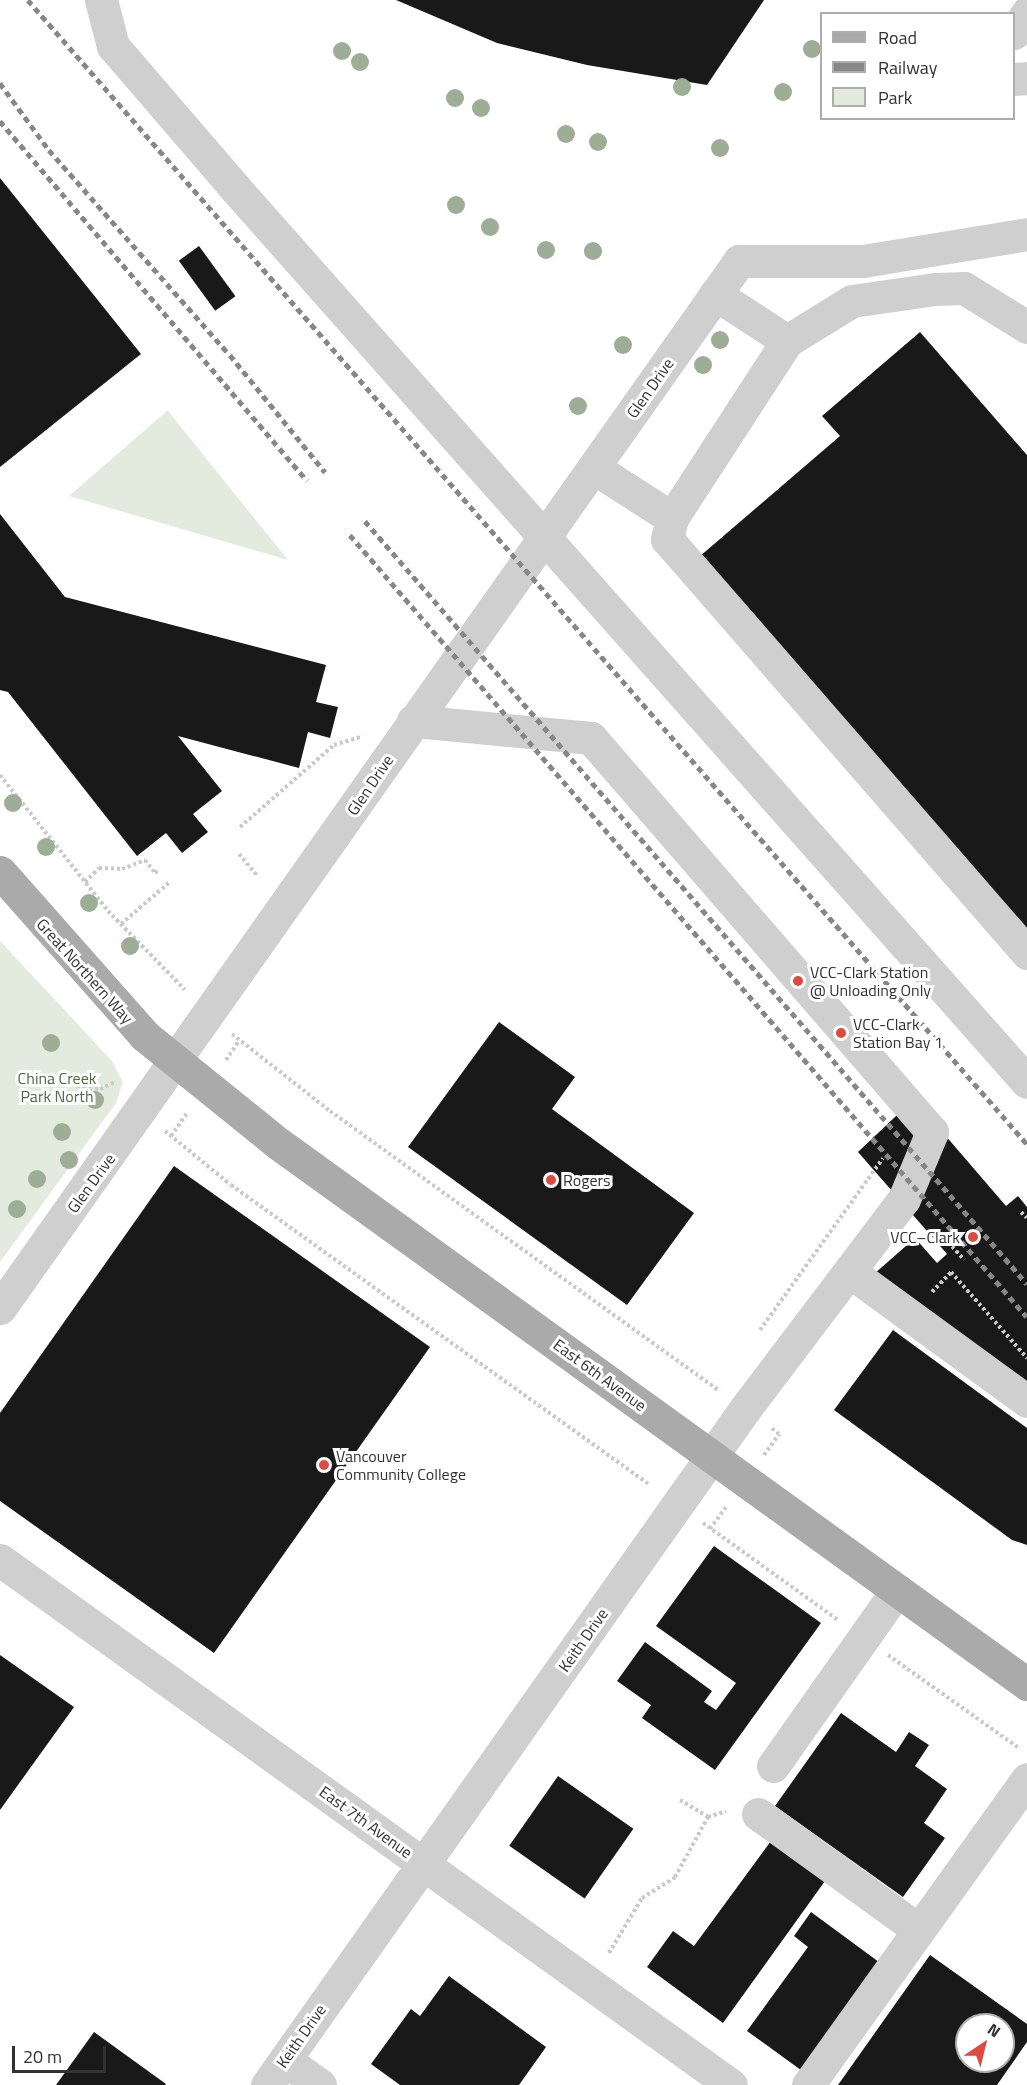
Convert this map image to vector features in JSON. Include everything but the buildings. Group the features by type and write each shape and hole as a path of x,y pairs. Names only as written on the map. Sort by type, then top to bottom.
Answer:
{"main road":[{"name":"Great Northern Way","path":"0,872 96,985 177,1063"},
{"name":"East 6th Avenue","path":"177,1063 279,1144 1027,1684"}],"street":[{"path":"101,0 113,46 1027,1082"},
{"path":"1015,31 1027,13"},
{"name":"Glen Drive","path":"0,1308 177,1063 412,721 739,261 863,261 1027,234"},
{"path":"1027,327 964,288 935,289 852,301 787,341 672,518 667,539 1027,953"},
{"path":"715,294 787,341"},
{"path":"594,468 672,518"},
{"name":"Keith Drive","path":"276,2073 422,1862 712,1456 904,1199 932,1132 591,738 412,721"},
{"path":"850,1272 1027,1401"},
{"name":"East 7th Avenue","path":"0,1560 731,2085"},
{"path":"773,1766 897,1590"},
{"path":"808,2085 1027,1779"},
{"path":"758,1814 919,1930"},
{"path":"276,2073 320,2085"}],"path":[{"path":"240,827 334,745 364,736"},
{"path":"0,775 85,882 121,924 180,985"},
{"path":"239,854 258,877"},
{"path":"85,882 99,868 122,869 145,860 156,873 160,869"},
{"path":"121,924 171,881"},
{"path":"239,1041 718,1389 724,1380"},
{"path":"77,1087 100,1089 114,1082"},
{"path":"171,1136 231,1185 655,1488"},
{"path":"758,1334 891,1147"},
{"path":"1021,1212 1027,1218"},
{"path":"933,1239 940,1233 964,1260"},
{"path":"971,1294 1027,1359"},
{"path":"609,1953 642,1898 675,1877 708,1817 680,1800"}],"green space":[{"path":"168,411 288,560 69,496"},
{"name":"China Creek Park North","path":"0,941 112,1061 123,1082 116,1103 0,1262"}],"railway":[{"path":"28,0 1027,1144"},
{"path":"0,83 49,150 230,355 325,472"},
{"path":"0,121 307,481"},
{"path":"365,521 1027,1284"},
{"path":"350,535 1027,1317"}],"place":[{"name":"VCC-Clark Station @ Unloading Only","path":"798,981"},
{"name":"VCC-Clark Station Bay 1","path":"841,1033"},
{"name":"Rogers","path":"551,1180"},
{"name":"VCC–Clark","path":"973,1237"},
{"name":"Vancouver Community College","path":"324,1465"}]}
